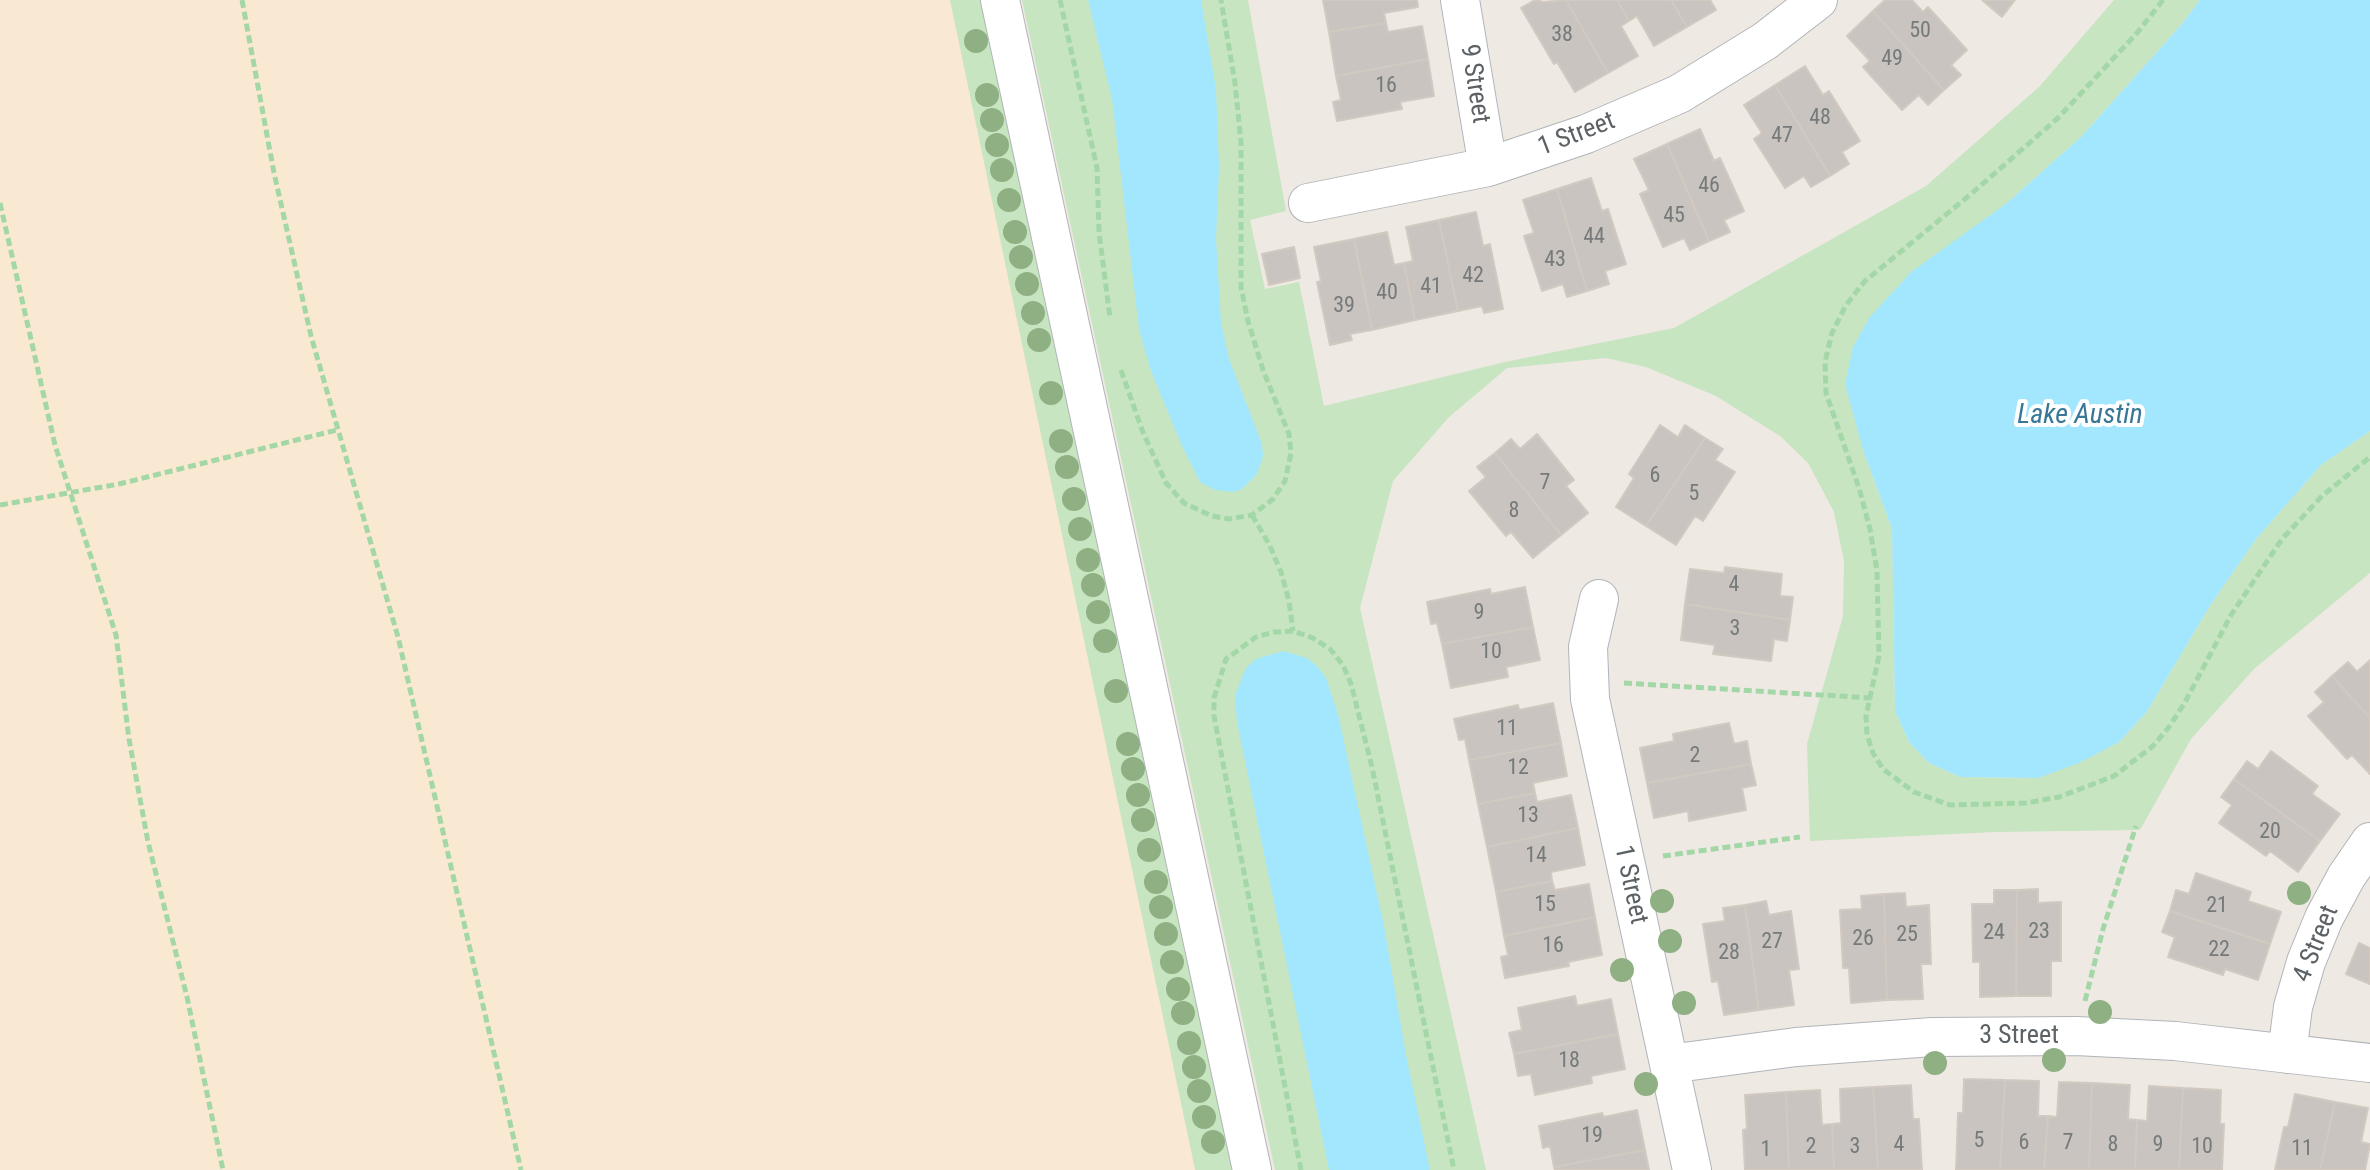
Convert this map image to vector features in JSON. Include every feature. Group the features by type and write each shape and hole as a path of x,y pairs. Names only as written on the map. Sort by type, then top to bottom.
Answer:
{"street":[{"path":"1000,0 1252,1170"},
{"name":"9 Street","path":"1460,0 1488,167"},
{"name":"1 Street","path":"1308,203 1488,167 1586,134 1679,94 1765,41 1818,0"},
{"name":"1 Street","path":"1599,599 1588,647 1590,699 1692,1170"},
{"name":"4 Street","path":"2287,1054 2293,1007 2306,962 2331,904 2370,842"},
{"name":"3 Street","path":"1669,1064 1796,1047 1917,1038 2076,1036 2175,1041 2370,1063"}],"path":[{"path":"242,0 274,173 311,336 398,637 521,1170"},
{"path":"1060,0 1097,168 1099,232 1111,326"},
{"path":"1119,366 1142,430 1166,483 1184,503 1212,516 1229,519 1252,515 1273,499 1285,481 1291,453 1289,434 1263,370 1241,287 1241,142 1221,0"},
{"path":"2163,0 2137,33 2058,118 1865,281 1846,305 1832,333 1825,362 1826,393 1859,488 1877,571 1879,656 1866,716 1867,735 1873,753 1883,769 1914,792 1950,805 2026,803 2059,797 2114,776 2153,746 2169,727 2231,615 2282,539 2322,496 2370,457"},
{"path":"0,203 43,398 68,492 116,635 129,739 148,842 187,997 223,1170"},
{"path":"0,505 119,484 337,430"},
{"path":"1252,515 1281,572 1293,631"},
{"path":"1301,1170 1214,716 1214,698 1226,659 1256,637 1293,631 1313,638 1330,649 1343,665 1351,684 1372,767 1454,1170"},
{"path":"1591,682 1871,698"},
{"path":"2076,1036 2103,929 2136,826"},
{"path":"1625,862 1800,837"}],"green space":[{"path":"946,0 1000,0 1252,1170 1195,1170"},
{"path":"1022,0 1248,0 1286,211 1250,220 1265,289 1299,282 1324,406 1505,362 1674,328 1926,186 2039,87 2114,0 2200,0 2082,136 2007,203 1863,450 1892,529 1895,711 1909,742 1929,763 1960,777 2038,778 2119,742 2146,713 2211,604 2256,539 2321,465 2370,431 2370,573 2254,669 2191,739 2140,830 1995,832 1810,841 1807,744 1843,616 1844,561 1834,512 1808,463 1780,436 1716,396 1646,367 1606,358 1507,368 1449,417 1393,481 1360,608 1486,1170 1275,1170"}],"sand":[{"path":"0,0 950,0 1195,1170 0,1170"}],"water":[{"path":"1088,0 1201,0 1216,89 1219,168 1216,239 1221,323 1229,359 1262,444 1263,456 1257,474 1242,489 1233,492 1215,490 1200,482 1151,371 1139,329 1112,99"},
{"name":"Lake Austin","path":"2200,0 2370,0 2370,431 2321,465 2256,539 2211,604 2146,713 2119,742 2079,763 2038,778 1960,777 1929,763 1909,742 1895,711 1892,529 1863,450 1845,384 1853,347 1869,318 1911,272 2007,203 2082,136"},
{"path":"1283,651 1307,658 1317,666 1326,678 1338,714 1384,926 1430,1170 1329,1170 1237,722 1235,695 1246,668 1256,659"}],"building":[{"path":"1323,0 1417,0 1418,7 1384,13 1386,23 1329,32"},
{"path":"1535,0 1566,0 1608,73 1575,92 1557,62 1554,64 1521,8"},
{"path":"1566,0 1617,0 1629,21 1621,26 1638,56 1608,73"},
{"path":"1617,0 1671,0 1687,27 1654,46 1637,16 1629,21"},
{"path":"1671,0 1710,0 1716,10 1687,27"},
{"path":"1885,0 1912,0 1923,12 1928,7 1967,50 1951,65 1961,75 1944,90 1873,11"},
{"path":"1982,0 2015,0 2002,17"},
{"path":"1873,11 1944,90 1928,105 1919,95 1902,110 1863,67 1870,61 1847,36"},
{"path":"1386,23 1388,32 1422,26 1428,59 1336,76 1329,32"},
{"path":"1428,59 1434,96 1400,102 1402,109 1337,121 1333,102 1341,100 1336,76"},
{"path":"1805,66 1823,95 1829,91 1860,141 1842,152 1849,164 1830,176 1775,85"},
{"path":"1775,85 1830,176 1811,187 1804,176 1785,188 1754,139 1762,133 1744,105"},
{"path":"1700,129 1714,161 1720,158 1744,211 1724,220 1730,232 1709,241 1667,144"},
{"path":"1667,144 1709,241 1690,250 1684,238 1663,247 1640,194 1649,190 1634,159"},
{"path":"1591,178 1602,211 1608,209 1626,264 1605,271 1609,284 1587,291 1557,189"},
{"path":"1557,189 1587,291 1567,297 1563,284 1542,291 1524,236 1534,233 1523,200"},
{"path":"1476,212 1483,246 1490,244 1503,309 1484,313 1482,306 1458,311 1439,220"},
{"path":"1439,220 1458,311 1415,320 1404,263 1413,261 1406,227"},
{"path":"1387,232 1394,265 1404,263 1415,320 1372,330 1354,239"},
{"path":"1354,239 1372,330 1350,334 1352,340 1330,345 1317,282 1321,281 1314,247"},
{"path":"1294,247 1300,278 1269,285 1262,254"},
{"path":"1660,425 1678,437 1685,425 1705,438 1646,526 1616,507 1634,478 1629,474"},
{"path":"1537,434 1574,480 1566,486 1588,513 1561,535 1495,453 1511,439 1520,449"},
{"path":"1705,438 1723,449 1715,460 1735,472 1703,521 1695,516 1676,545 1646,526"},
{"path":"1495,453 1561,535 1533,558 1511,532 1506,536 1469,491 1486,477 1477,467"},
{"path":"1725,567 1782,574 1780,596 1793,597 1790,620 1685,604 1690,569 1724,573"},
{"path":"1525,587 1533,627 1442,644 1437,623 1431,624 1427,602 1490,589 1491,594"},
{"path":"1685,604 1790,620 1787,641 1774,639 1771,661 1713,654 1715,645 1681,640"},
{"path":"1533,627 1540,660 1506,667 1508,677 1451,688 1442,644"},
{"path":"2370,660 2370,718 2332,676 2348,662 2357,672"},
{"path":"2332,676 2370,718 2370,774 2352,755 2347,759 2308,716 2324,702 2315,692"},
{"path":"1553,703 1561,743 1469,760 1465,739 1459,740 1454,719 1518,705 1519,710"},
{"path":"1729,723 1734,744 1747,741 1751,764 1647,783 1640,748 1674,741 1673,734"},
{"path":"1561,743 1567,776 1533,783 1535,793 1478,804 1469,760"},
{"path":"2271,751 2318,786 2312,794 2340,814 2320,841 2234,779 2247,761 2258,769"},
{"path":"1751,764 1756,785 1742,788 1746,810 1689,821 1688,811 1654,818 1647,783"},
{"path":"2234,779 2320,841 2298,872 2270,851 2266,856 2219,823 2232,805 2221,797"},
{"path":"1535,793 1537,802 1571,795 1578,828 1487,847 1478,804"},
{"path":"1578,828 1585,865 1551,872 1552,881 1496,892 1487,847"},
{"path":"2196,873 2251,892 2248,901 2281,912 2270,944 2170,911 2176,890 2189,894"},
{"path":"1552,881 1555,890 1589,884 1595,917 1504,936 1496,892"},
{"path":"2038,889 2038,903 2061,902 2061,961 2051,961 2051,996 2016,996 2017,890"},
{"path":"1994,890 2017,890 2016,996 1980,997 1980,962 1973,962 1972,904 1994,904"},
{"path":"1905,893 1906,907 1929,905 1931,964 1921,964 1923,999 1887,1000 1884,894"},
{"path":"1884,894 1887,1000 1851,1003 1849,968 1843,968 1840,910 1862,909 1861,896"},
{"path":"1766,901 1769,915 1791,911 1799,969 1789,970 1794,1005 1759,1010 1745,905"},
{"path":"1745,905 1759,1010 1724,1015 1718,981 1712,982 1703,924 1725,921 1723,908"},
{"path":"2170,911 2270,944 2258,980 2225,969 2223,975 2168,957 2175,937 2162,932"},
{"path":"1595,917 1602,955 1568,962 1569,966 1505,978 1501,957 1508,955 1504,936"},
{"path":"2359,943 2370,948 2370,984 2346,974"},
{"path":"1575,996 1577,1006 1611,999 1618,1034 1514,1054 1509,1033 1522,1030 1518,1008"},
{"path":"1618,1034 1625,1069 1591,1076 1592,1083 1535,1095 1531,1074 1518,1076 1514,1054"},
{"path":"1964,1079 2005,1080 2000,1170 1956,1170 1958,1113 1963,1113"},
{"path":"2005,1080 2039,1081 2038,1116 2048,1116 2044,1170 2000,1170"},
{"path":"2059,1082 2092,1083 2089,1170 2044,1170 2048,1116 2057,1117"},
{"path":"2092,1083 2130,1085 2128,1119 2137,1120 2135,1170 2089,1170"},
{"path":"1911,1085 1913,1119 1919,1119 1922,1170 1878,1170 1873,1087"},
{"path":"2149,1086 2183,1088 2179,1170 2135,1170 2137,1120 2147,1121"},
{"path":"1873,1087 1878,1170 1834,1170 1832,1124 1841,1123 1840,1089"},
{"path":"2183,1088 2221,1090 2220,1124 2224,1124 2222,1170 2179,1170"},
{"path":"1820,1090 1822,1125 1832,1124 1834,1170 1789,1170 1786,1092"},
{"path":"1786,1092 1789,1170 1745,1170 1745,1095"},
{"path":"2295,1094 2335,1102 2320,1170 2275,1170"},
{"path":"2335,1102 2368,1108 2361,1142 2370,1144 2365,1170 2320,1170"},
{"path":"1637,1110 1645,1150 1554,1167 1550,1146 1543,1148 1539,1126 1602,1113 1604,1117"},
{"path":"1645,1150 1649,1170 1555,1170 1554,1167"}]}
